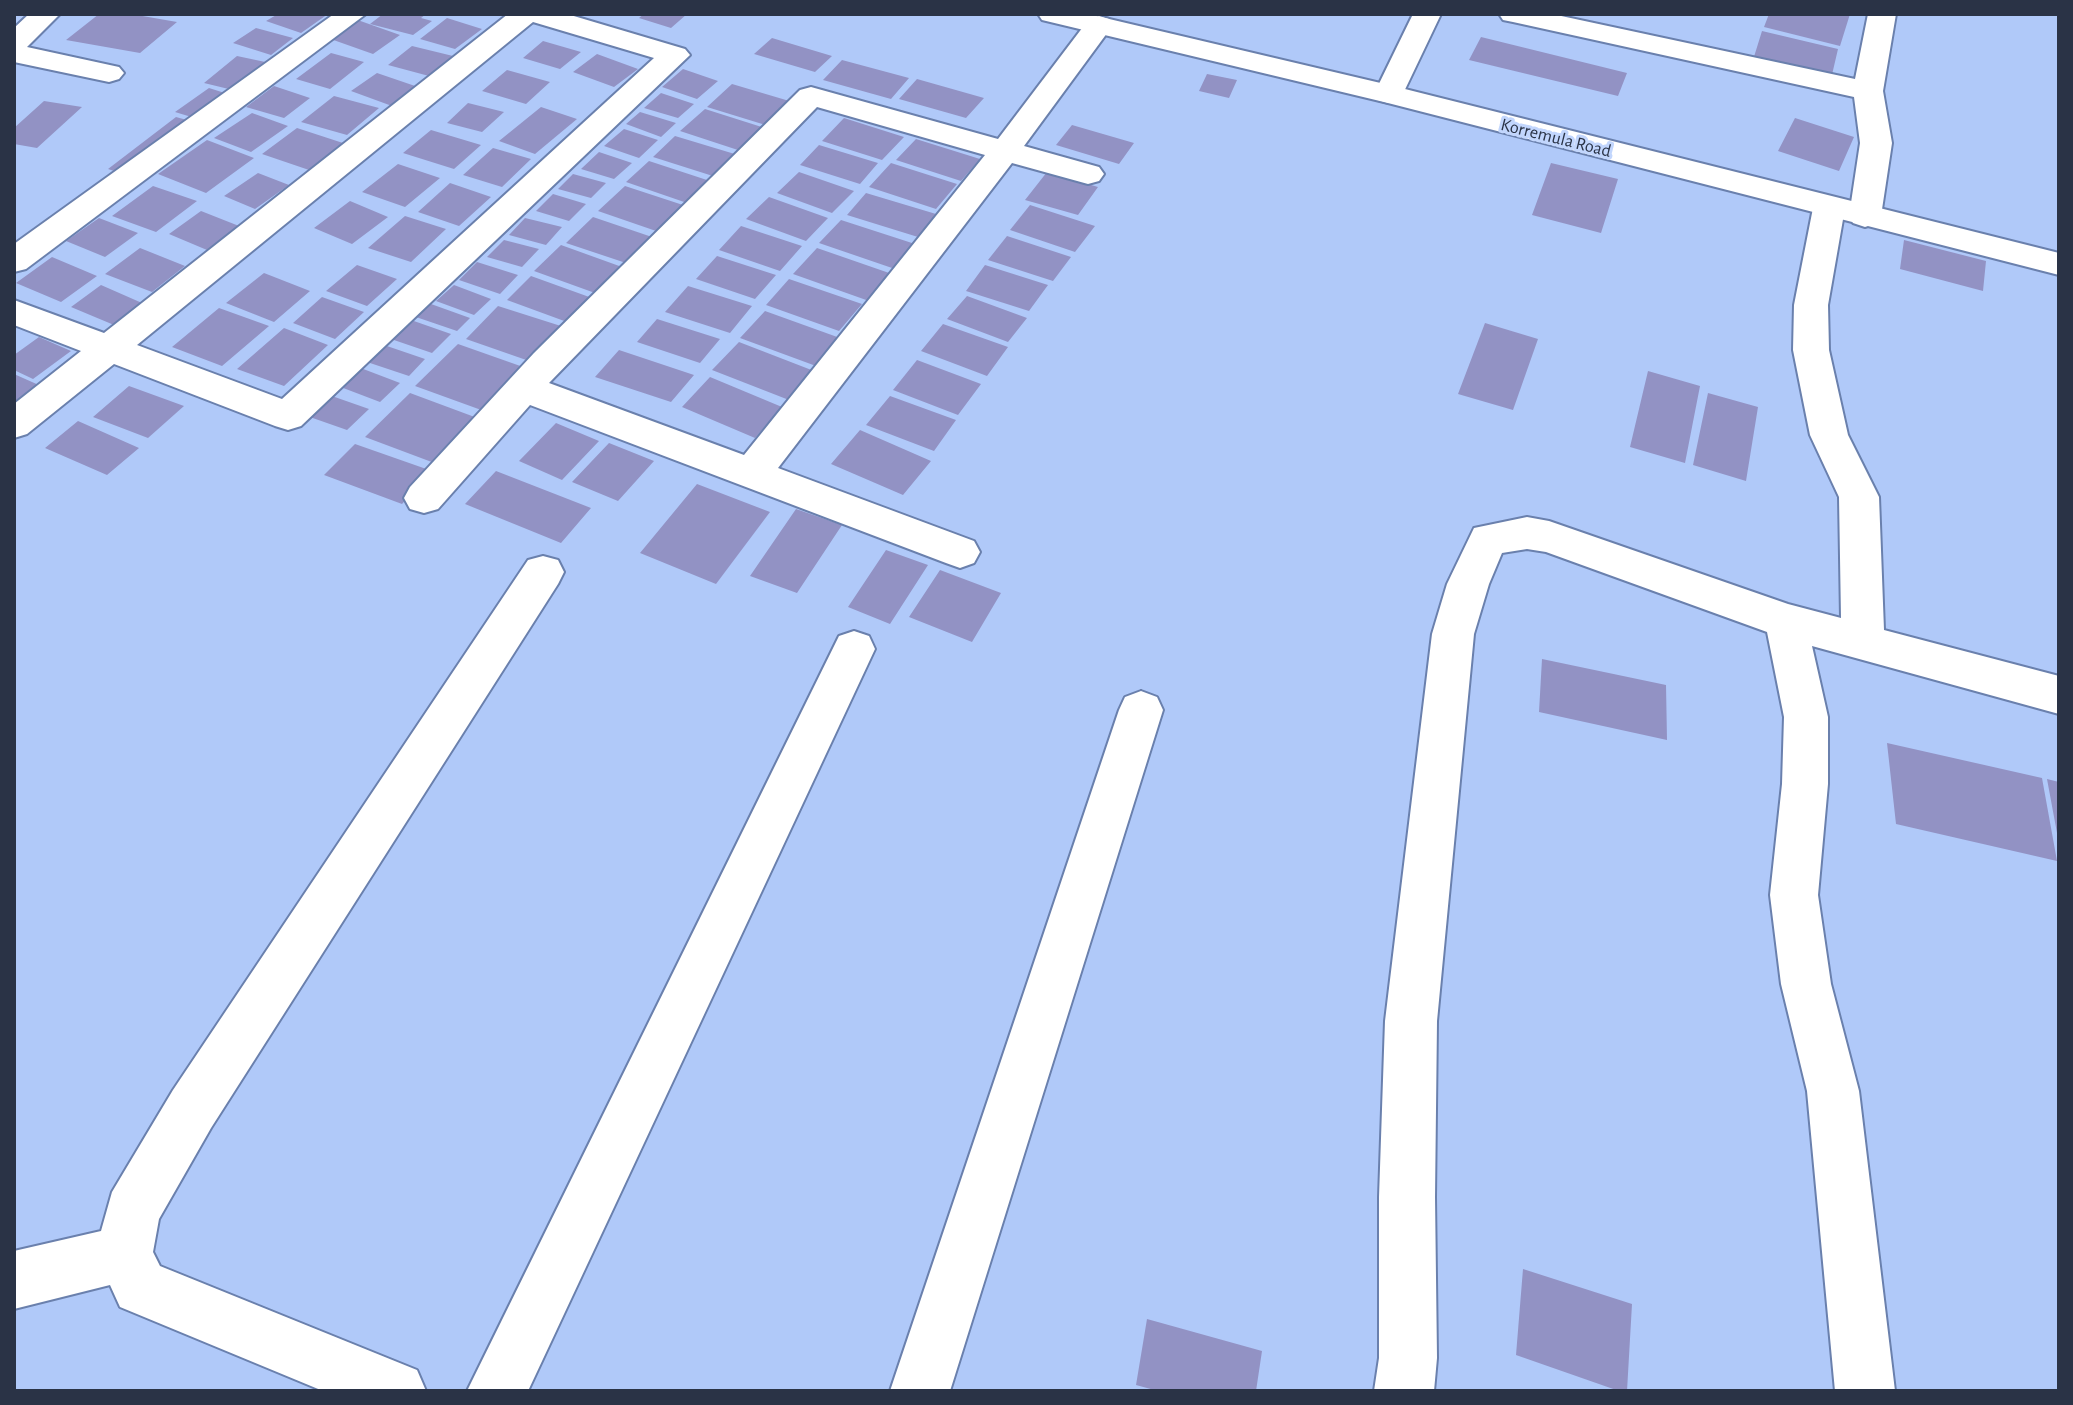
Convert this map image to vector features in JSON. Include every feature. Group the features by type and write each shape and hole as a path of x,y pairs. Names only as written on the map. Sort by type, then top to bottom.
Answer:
{"street":[{"path":"14,43 46,14"},
{"path":"14,261 352,14"},
{"path":"14,424 526,14"},
{"path":"14,312 288,416 675,55 536,14"},
{"name":"Korremula Road","path":"1052,14 1389,94 2059,264"},
{"path":"1389,94 1427,14"},
{"path":"1513,14 1868,91"},
{"path":"1865,216 1876,143 1868,91 1882,14"},
{"path":"753,472 1099,25"},
{"path":"14,53 109,73"},
{"path":"424,498 524,388 811,96 1088,174"},
{"path":"1829,208 1811,305 1811,350 1829,435 1859,497 1863,642"},
{"path":"524,388 960,552"},
{"path":"1404,1391 1408,1358 1407,1197 1411,1021 1453,634 1488,539 1527,533 1549,537 1786,621 2059,695"},
{"path":"396,1391 140,1287 125,1253 132,1212 192,1109 543,572"},
{"path":"1786,621 1806,717 1805,784 1794,895 1806,984 1833,1091 1865,1391"},
{"path":"497,1391 854,649"},
{"path":"920,1391 1141,710"},
{"path":"14,1280 125,1253"}],"building":[{"path":"99,14 131,14 177,22 140,53 66,40"},
{"path":"278,14 328,14 301,33 266,21"},
{"path":"383,14 426,14 421,18 432,21 413,35 370,24"},
{"path":"644,14 687,14 671,28 639,18"},
{"path":"1769,14 1850,14 1840,46 1764,27"},
{"path":"352,18 400,35 373,54 325,37"},
{"path":"447,18 482,29 455,49 420,39"},
{"path":"256,28 293,38 271,55 233,43"},
{"path":"1762,31 1838,49 1831,79 1753,60"},
{"path":"1481,37 1627,73 1618,96 1469,60"},
{"path":"772,38 832,56 815,72 754,54"},
{"path":"543,41 581,52 560,69 523,58"},
{"path":"412,46 453,56 429,76 388,65"},
{"path":"331,53 364,62 330,89 296,79"},
{"path":"597,54 638,69 614,87 573,72"},
{"path":"237,56 270,63 237,91 204,83"},
{"path":"842,60 909,78 891,99 823,80"},
{"path":"683,69 718,81 697,99 662,87"},
{"path":"507,70 550,82 526,104 482,91"},
{"path":"377,73 418,87 392,106 351,91"},
{"path":"1207,74 1237,80 1229,98 1199,91"},
{"path":"917,79 984,98 966,118 899,99"},
{"path":"732,84 796,103 772,127 707,107"},
{"path":"274,86 310,98 284,118 246,107"},
{"path":"209,88 231,95 198,119 175,112"},
{"path":"661,93 694,104 678,118 644,108"},
{"path":"334,96 379,108 347,135 301,122"},
{"path":"44,101 82,107 37,148 14,144 14,128"},
{"path":"468,103 504,112 482,132 447,123"},
{"path":"541,107 577,119 535,154 499,141"},
{"path":"705,109 768,129 744,152 680,131"},
{"path":"640,112 676,123 661,137 626,124"},
{"path":"252,113 288,126 251,152 214,138"},
{"path":"176,117 194,122 126,175 108,169"},
{"path":"844,118 904,137 882,160 822,141"},
{"path":"1795,118 1854,137 1839,171 1778,151"},
{"path":"1072,125 1134,143 1119,164 1056,145"},
{"path":"297,128 346,144 312,171 262,154"},
{"path":"624,129 658,140 639,158 604,146"},
{"path":"431,130 481,145 454,169 403,153"},
{"path":"675,136 738,155 716,177 653,157"},
{"path":"916,139 980,159 961,181 896,160"},
{"path":"207,140 254,158 206,193 158,174"},
{"path":"819,145 878,163 860,184 800,165"},
{"path":"493,148 531,159 502,187 463,175"},
{"path":"599,152 632,163 614,179 581,169"},
{"path":"649,161 713,182 690,204 626,182"},
{"path":"891,163 957,184 936,209 869,187"},
{"path":"1551,163 1618,179 1601,233 1532,215"},
{"path":"398,164 440,178 405,207 362,192"},
{"path":"799,172 854,191 832,213 777,193"},
{"path":"1047,172 1098,187 1078,215 1025,200"},
{"path":"258,173 289,185 255,209 224,196"},
{"path":"573,174 606,183 591,198 558,189"},
{"path":"450,183 491,197 459,226 418,212"},
{"path":"153,186 197,201 156,232 112,216"},
{"path":"625,186 686,206 659,232 598,211"},
{"path":"866,193 936,214 918,237 847,215"},
{"path":"553,194 586,204 569,221 536,211"},
{"path":"769,197 828,218 806,241 746,219"},
{"path":"350,201 388,217 352,244 314,228"},
{"path":"1030,205 1095,226 1075,252 1010,230"},
{"path":"201,211 239,226 207,250 169,234"},
{"path":"405,216 446,229 411,262 368,248"},
{"path":"593,217 652,237 626,263 566,243"},
{"path":"99,218 138,233 105,257 66,241"},
{"path":"525,218 562,227 546,245 509,235"},
{"path":"841,220 915,244 895,269 819,243"},
{"path":"741,226 802,246 780,271 719,250"},
{"path":"1007,236 1071,257 1053,281 988,260"},
{"path":"504,240 539,249 522,267 487,257"},
{"path":"1904,240 1986,261 1983,291 1900,269"},
{"path":"561,245 622,267 595,293 534,271"},
{"path":"140,248 185,266 152,292 105,274"},
{"path":"817,248 892,274 869,301 793,274"},
{"path":"717,256 776,275 755,299 696,279"},
{"path":"52,257 97,276 61,302 16,283"},
{"path":"477,262 518,275 500,294 459,280"},
{"path":"357,265 397,279 367,306 326,291"},
{"path":"985,265 1048,285 1029,311 966,291"},
{"path":"264,273 310,291 274,322 226,303"},
{"path":"531,276 592,298 567,322 507,300"},
{"path":"789,279 862,304 839,331 766,305"},
{"path":"101,285 142,303 114,325 71,307"},
{"path":"454,285 491,299 474,315 436,301"},
{"path":"688,286 752,306 730,333 665,312"},
{"path":"967,296 1027,318 1008,342 947,319"},
{"path":"322,297 364,312 335,339 293,323"},
{"path":"431,304 470,318 457,331 416,317"},
{"path":"498,306 564,327 532,362 466,339"},
{"path":"219,308 269,326 222,366 172,347"},
{"path":"765,311 840,338 816,366 740,338"},
{"path":"657,319 720,339 700,363 637,342"},
{"path":"411,320 451,334 432,353 391,339"},
{"path":"1485,323 1538,339 1513,410 1458,394"},
{"path":"943,324 1008,347 987,376 921,351"},
{"path":"284,328 328,345 284,386 237,369"},
{"path":"39,337 71,351 33,379 14,370 14,355"},
{"path":"739,342 814,371 789,400 712,370"},
{"path":"458,344 526,368 484,411 415,386"},
{"path":"384,345 425,359 409,376 367,362"},
{"path":"619,350 694,375 671,402 595,377"},
{"path":"917,360 981,384 958,415 893,390"},
{"path":"358,367 400,383 380,402 338,386"},
{"path":"1648,371 1700,386 1685,463 1630,447"},
{"path":"14,374 41,386 14,407"},
{"path":"710,377 782,407 755,438 682,407"},
{"path":"129,386 184,406 148,438 93,417"},
{"path":"410,393 480,419 437,464 365,437"},
{"path":"1708,393 1758,407 1746,481 1693,465"},
{"path":"329,395 369,409 347,430 307,416"},
{"path":"890,396 956,420 934,451 866,425"},
{"path":"78,421 139,448 107,475 45,448"},
{"path":"556,423 599,441 562,480 519,461"},
{"path":"860,430 931,461 903,495 831,464"},
{"path":"609,443 654,461 618,501 572,482"},
{"path":"355,444 432,471 402,504 324,475"},
{"path":"496,471 591,508 561,543 465,504"},
{"path":"697,484 770,512 716,584 640,553"},
{"path":"796,509 842,525 797,593 750,576"},
{"path":"886,550 928,565 890,624 848,607"},
{"path":"940,570 1001,593 972,642 909,617"},
{"path":"1542,659 1666,685 1667,740 1539,712"},
{"path":"1887,743 2042,778 2057,861 1896,824"},
{"path":"2047,779 2059,782 2059,833 2057,833"},
{"path":"1523,1269 1632,1304 1627,1391 1619,1391 1516,1355"},
{"path":"1147,1319 1262,1351 1256,1391 1158,1391 1136,1385"}]}
